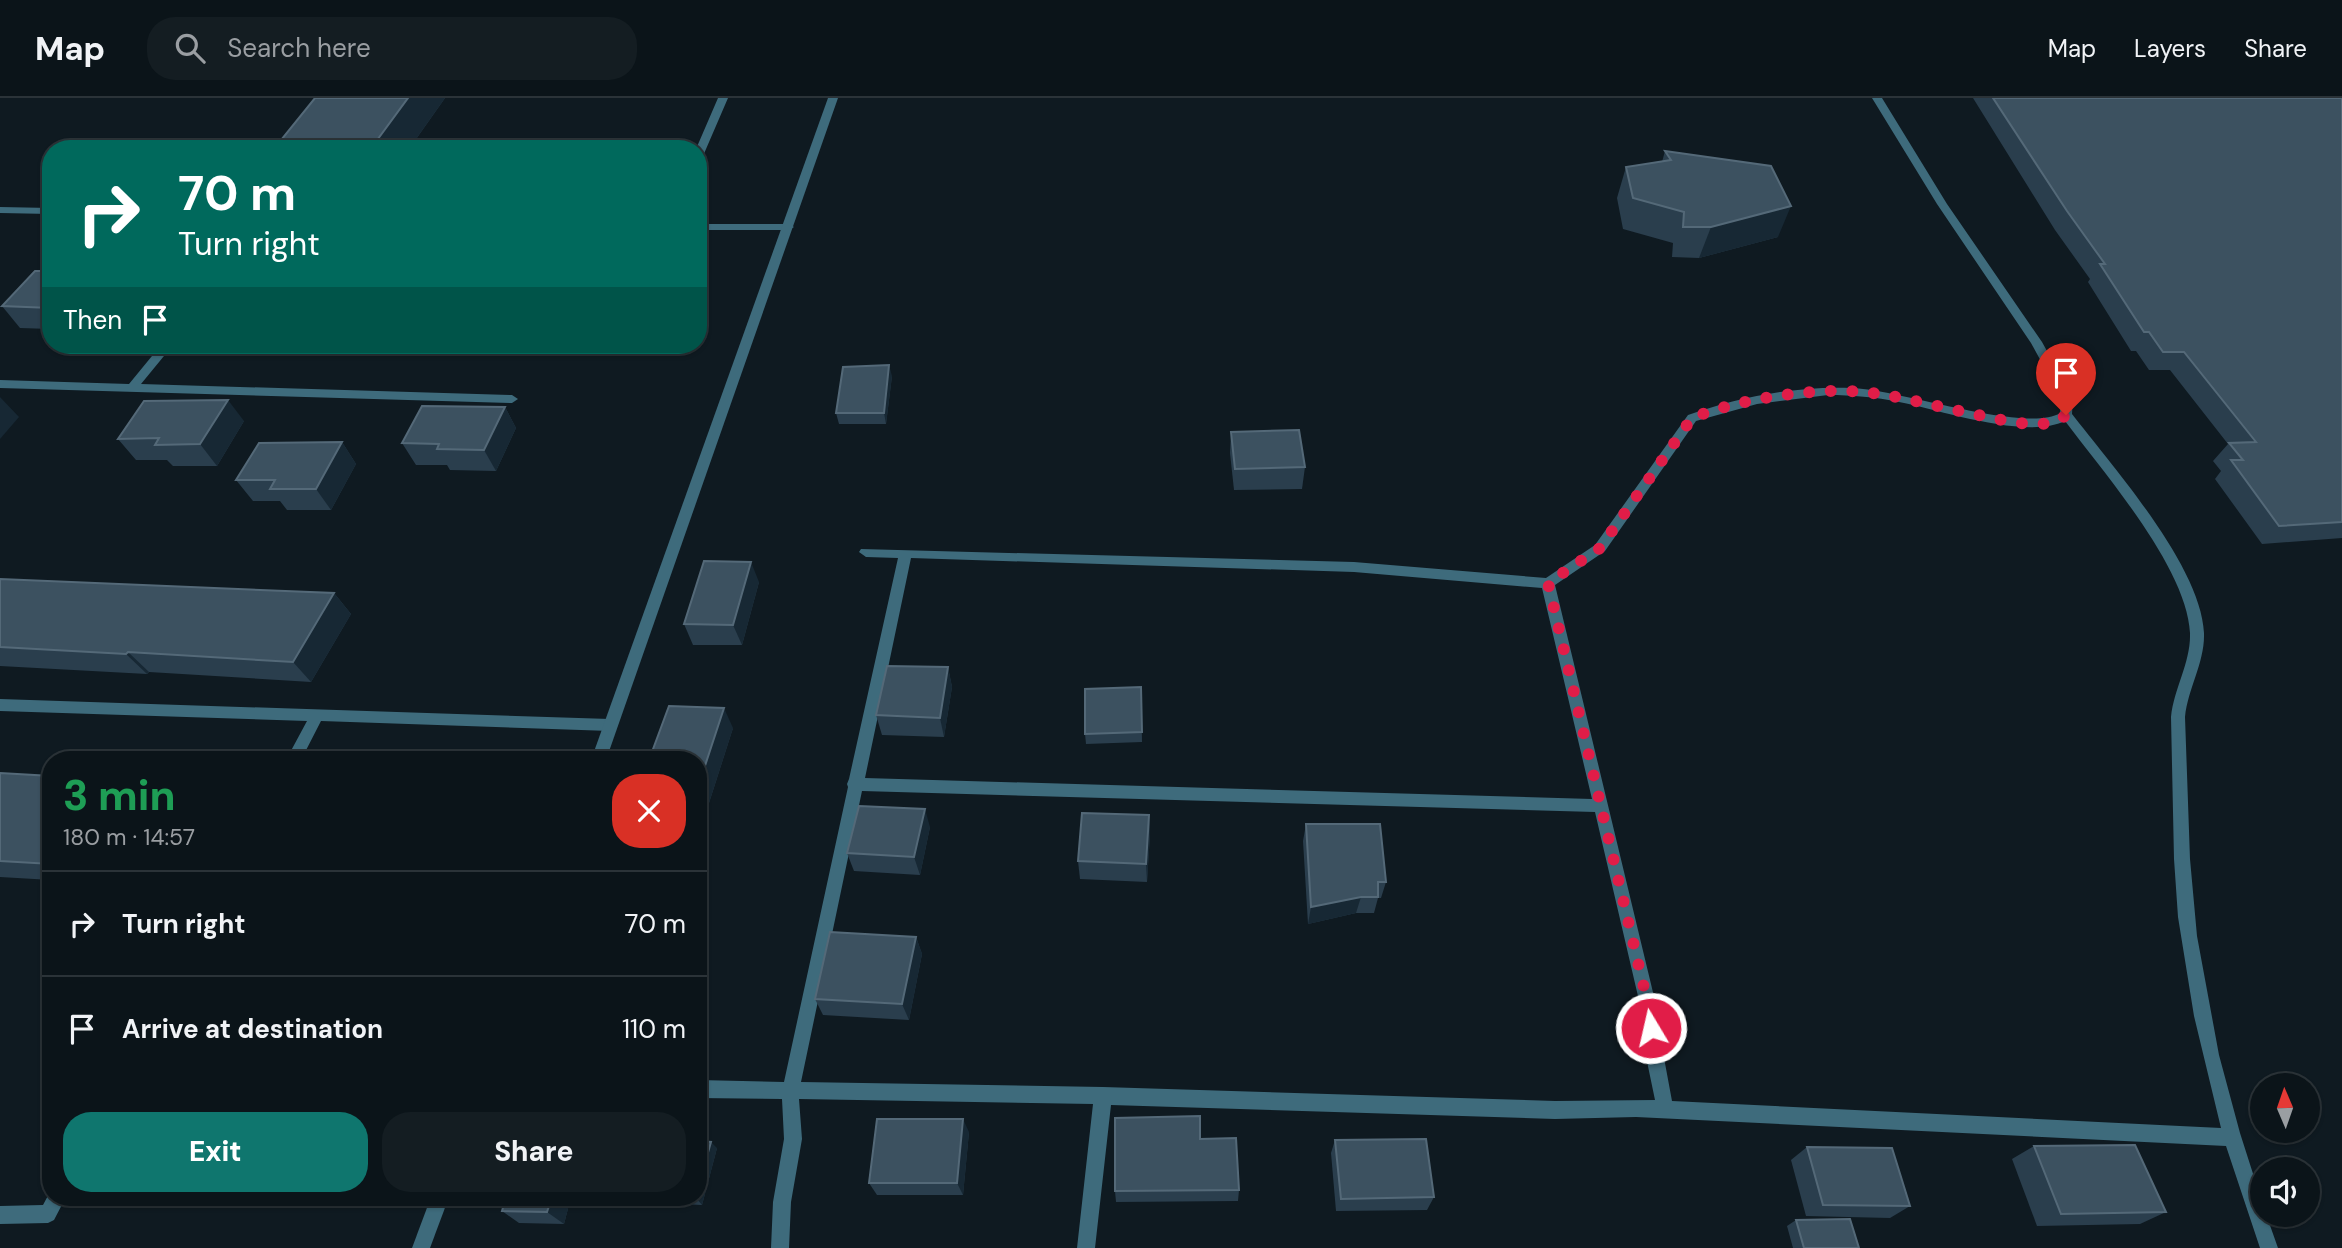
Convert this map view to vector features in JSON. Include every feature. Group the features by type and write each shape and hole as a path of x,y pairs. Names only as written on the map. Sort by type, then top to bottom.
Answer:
{"street":[{"path":"705,140 723,98"},
{"path":"601,751 833,98"},
{"path":"1877,98 1942,204 2036,342 2067,398 2066,415 2160,541 2186,594 2196,623 2195,653 2179,709 2181,828 2188,933 2208,1045 2231,1137 2244,1183 2269,1248"},
{"path":"0,210 42,211"},
{"path":"707,227 789,227"},
{"path":"132,388 160,354"},
{"path":"0,384 512,399"},
{"path":"866,552 1354,567 1548,583 1600,548 1692,418 1716,408 1759,398 1871,393 2019,422 2045,424 2059,421 2066,415"},
{"path":"779,1248 782,1202 793,1139 790,1092 905,554"},
{"path":"1548,583 1649,1009 1665,1109"},
{"path":"0,705 610,725"},
{"path":"298,751 317,716"},
{"path":"855,784 1601,806"},
{"path":"707,1089 1103,1096 1555,1110 1665,1109 2231,1137"},
{"path":"1086,1248 1103,1096"},
{"path":"0,1215 48,1214 52,1206"},
{"path":"421,1248 437,1206"}],"building":[{"path":"315,98 408,98 377,140 281,140"},
{"path":"1993,98 2342,98 2342,522 2279,526 2231,460 2243,460 2229,443 2256,442 2184,352 2163,352 2149,332 2144,332 2100,264 2105,264"},
{"path":"1665,151 1771,166 1791,206 1711,227 1683,227 1684,212 1633,198 1626,167 1671,160"},
{"path":"35,271 42,271 42,308 2,306"},
{"path":"889,365 884,413 836,413 843,367"},
{"path":"228,400 200,444 155,445 159,438 118,439 144,401"},
{"path":"422,406 505,407 484,450 437,449 439,444 402,443"},
{"path":"1299,430 1305,467 1235,469 1231,432"},
{"path":"342,442 316,489 270,489 275,480 236,480 259,443"},
{"path":"704,561 751,562 733,625 684,624"},
{"path":"0,579 334,593 293,662 0,647"},
{"path":"887,666 948,667 940,718 876,715"},
{"path":"1141,687 1142,732 1085,734 1085,689"},
{"path":"669,706 724,708 707,760 707,751 652,751"},
{"path":"0,773 42,775 42,863 0,861"},
{"path":"859,806 925,809 914,857 847,853"},
{"path":"1082,813 1149,815 1146,864 1078,861"},
{"path":"1306,824 1380,824 1386,882 1378,882 1378,897 1361,897 1311,907"},
{"path":"830,932 916,937 902,1004 815,999"},
{"path":"1200,1116 1200,1139 1236,1138 1239,1190 1115,1191 1115,1118"},
{"path":"877,1119 963,1119 957,1183 869,1183"},
{"path":"1426,1139 1434,1197 1341,1199 1335,1140"},
{"path":"2135,1145 2166,1212 2061,1214 2034,1146"},
{"path":"1807,1147 1892,1148 1910,1206 1823,1205"},
{"path":"503,1206 549,1206 547,1212 502,1211"},
{"path":"1850,1219 1859,1248 1804,1248 1796,1220"}],"route":[{"path":"1651,1028 1649,1009 1548,583 1600,548 1692,418 1716,408 1759,398 1871,393 2019,422 2045,424 2059,421 2066,415"}]}
